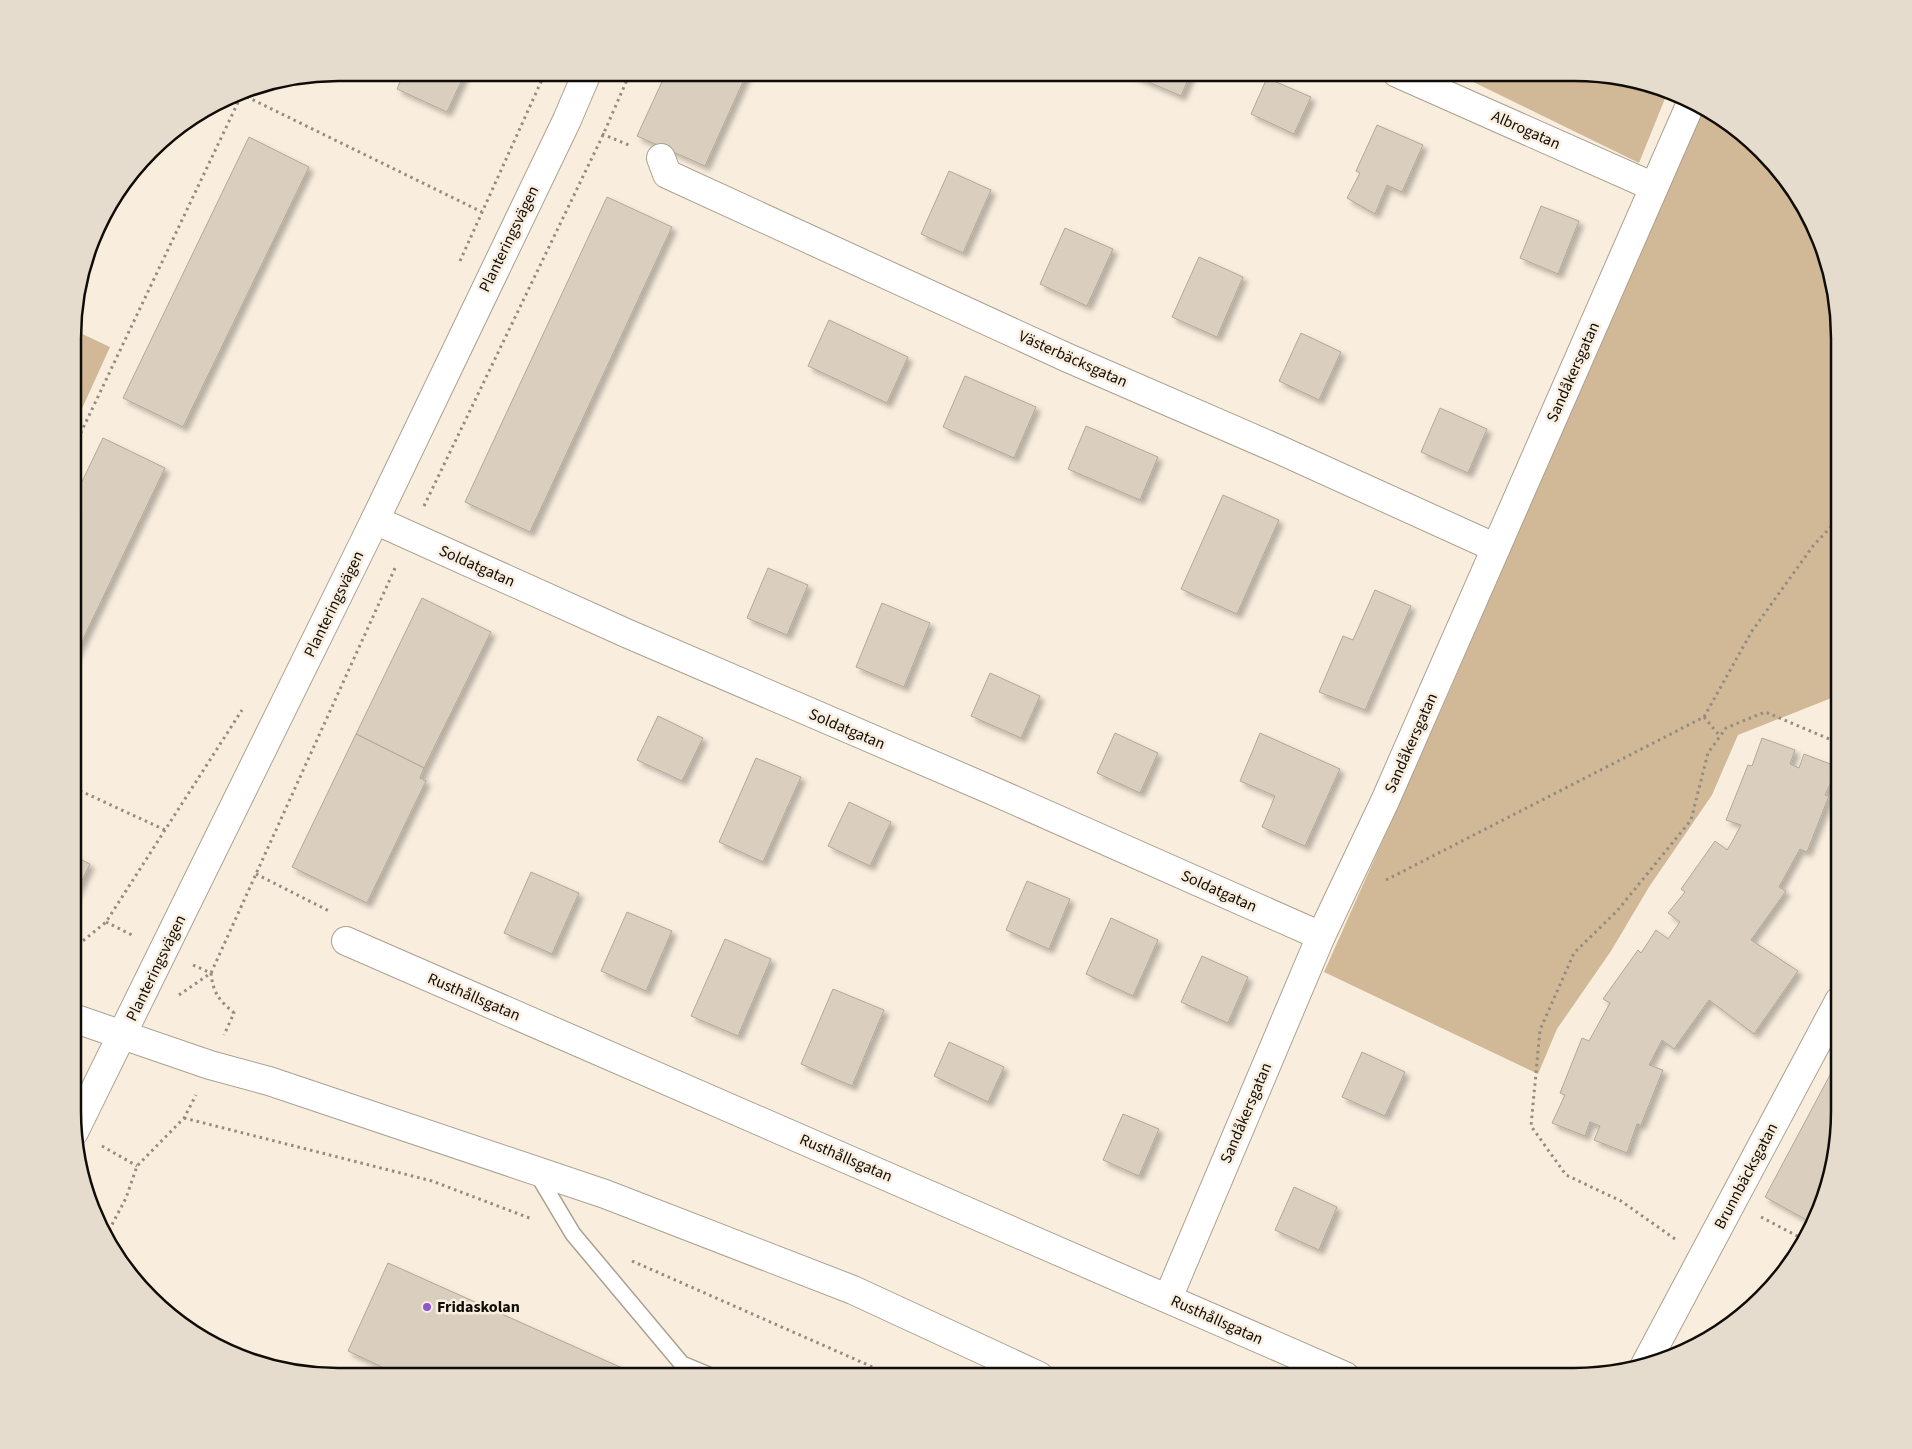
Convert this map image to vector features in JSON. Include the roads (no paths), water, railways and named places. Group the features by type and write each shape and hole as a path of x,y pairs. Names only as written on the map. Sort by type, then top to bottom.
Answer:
{"street":[{"name":"Planteringsvägen","path":"81,1117 375,520 567,120 584,81"},
{"name":"Albrogatan","path":"1415,81 1654,187"},
{"name":"Sandåkersgatan","path":"1168,1298 1321,936 1386,801 1688,109"},
{"name":"Västerbäcksgatan","path":"661,158 667,174 1068,358 1288,454 1496,548"},
{"name":"Soldatgatan","path":"375,520 626,634 990,790 1321,936"},
{"name":"Rusthållsgatan","path":"346,941 1327,1368"},
{"name":"Brunnbäcksgatan","path":"1657,1354 1702,1258 1831,1016"},
{"path":"81,1021 210,1065 269,1081 605,1194 853,1290 1022,1368"}],"lane":[{"path":"535,1170 573,1234 682,1364 692,1368"}],"place":[{"name":"Fridaskolan","path":"427,1307"}]}
